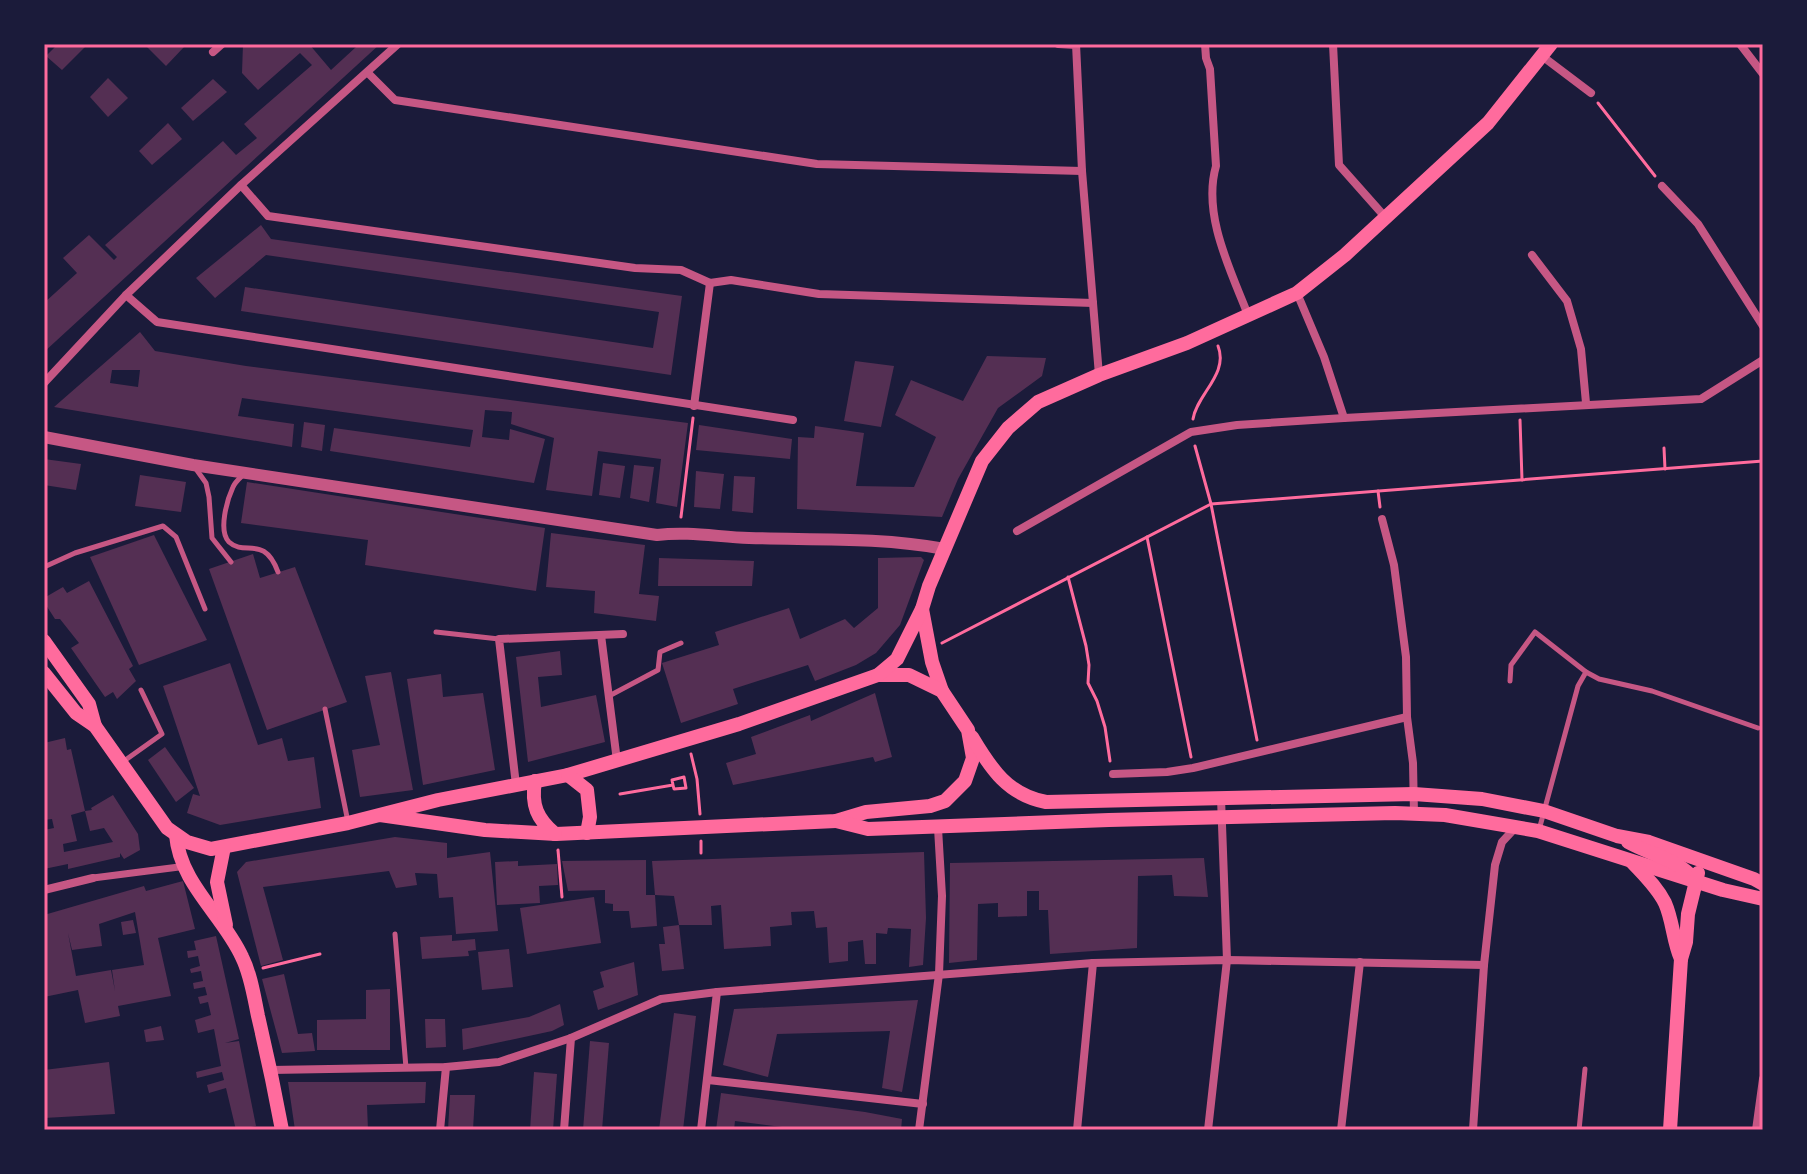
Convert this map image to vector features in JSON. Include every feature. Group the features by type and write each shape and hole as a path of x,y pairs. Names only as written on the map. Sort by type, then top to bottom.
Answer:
{"main road":[{"path":"878,675 897,659 922,609 982,461 1008,428 1038,402 1099,375 1187,343 1297,293 1386,218 1488,123 1547,50"},
{"path":"922,609 932,662 942,691 991,768 1015,792 1032,800 1414,794 1482,799 1544,811 1617,836 1649,842 1763,884"},
{"path":"44,641 89,704 95,726 167,828 201,848 224,847 348,823 438,800 568,775 617,762 878,675 909,675 942,691"},
{"path":"44,673 76,713 95,726"},
{"path":"380,815 485,830 556,834 836,821 866,812 930,806 945,801 965,781 970,770 973,758 968,730"},
{"path":"568,775 587,790 590,817 587,833"},
{"path":"535,781 533,794 537,817 556,834"},
{"path":"836,821 868,829 1222,817 1414,814 1472,818 1538,831 1632,862 1763,899"},
{"path":"176,835 184,867 207,905 227,929 248,972 282,1130"},
{"path":"1617,836 1645,852 1681,866 1696,881"},
{"path":"224,847 217,882 227,929"},
{"path":"1632,862 1664,901 1681,959"},
{"path":"1670,1130 1681,959 1696,881 1703,866 1711,864"}],"street":[{"path":"213,52 222,44"},
{"path":"44,383 126,295 241,185 398,44"},
{"path":"1058,44 1076,44 1082,171 1099,375"},
{"path":"1205,44 1210,69 1216,233 1248,315"},
{"path":"1333,44 1339,165 1386,218"},
{"path":"1740,44 1763,74"},
{"path":"1547,50 1591,93"},
{"path":"368,73 395,100 752,156 817,164 1082,171"},
{"path":"241,185 268,216 635,268 681,270 710,283 731,280 819,294 1093,303"},
{"path":"1662,186 1698,224 1763,326"},
{"path":"1532,255 1567,301 1581,349 1586,403"},
{"path":"694,406 710,283"},
{"path":"1297,293 1324,357 1344,418"},
{"path":"126,295 157,322 793,420"},
{"path":"1017,531 1191,432 1237,425 1344,418 1701,399 1763,360"},
{"path":"44,437 193,465 657,535 679,532 730,538 907,542 945,549"},
{"path":"1382,519 1394,565 1406,657 1414,814"},
{"path":"516,785 499,639 623,634"},
{"path":"601,635 617,762"},
{"path":"1113,774 1193,768 1407,717"},
{"path":"1208,1130 1227,960 1221,798"},
{"path":"1473,1130 1484,965 1497,851 1516,827"},
{"path":"919,1130 939,974 942,896 938,828"},
{"path":"44,890 93,878 179,867"},
{"path":"271,1070 446,1067 499,1062 571,1038 661,999 717,992 1093,963 1227,960 1484,965"},
{"path":"1341,1130 1360,962"},
{"path":"1077,1130 1093,963"},
{"path":"701,1130 717,992"},
{"path":"564,1130 571,1038"},
{"path":"440,1130 446,1067"},
{"path":"1756,1130 1763,1079"},
{"path":"708,1080 923,1104"}],"lane":[{"path":"193,465 206,483 212,538 231,562"},
{"path":"246,473 233,486 224,532 227,541 235,545 267,552 278,572"},
{"path":"44,567 75,553 163,526 176,537 205,609"},
{"path":"436,632 499,639"},
{"path":"1510,681 1511,665 1535,632 1599,679 1652,691 1758,728"},
{"path":"608,696 658,670 660,652 681,643"},
{"path":"1538,831 1578,686 1586,672"},
{"path":"121,763 162,734 141,690"},
{"path":"325,709 348,823"},
{"path":"395,934 406,1068"},
{"path":"1579,1130 1585,1069"}],"path":[{"path":"1591,93 1662,186"},
{"path":"679,532 694,406"},
{"path":"1520,407 1522,480"},
{"path":"1664,448 1665,470"},
{"path":"942,643 1211,504 1763,461"},
{"path":"1211,504 1259,752"},
{"path":"1147,537 1193,768"},
{"path":"1068,577 1086,646 1088,683 1105,727 1113,774"},
{"path":"687,739 697,779 701,853"},
{"path":"620,794 673,785 672,780 684,777 685,782 697,779"},
{"path":"558,850 562,897"},
{"path":"248,972 320,954"}],"building":[{"path":"58,44 88,44 62,70 46,56"},
{"path":"144,44 181,44 184,47 166,66"},
{"path":"243,44 309,44 331,70 356,47 352,44 380,44 44,352 44,303 77,273 63,258 89,235 114,260 117,257 105,245 223,141 236,155 257,138 244,124 312,65 300,53 258,90 242,73"},
{"path":"108,78 128,98 108,117 90,97"},
{"path":"213,79 227,92 193,121 181,108"},
{"path":"168,123 182,139 152,165 139,151"},
{"path":"261,225 271,239 682,296 671,375 241,311 245,287 653,348 659,312 266,255 215,298 196,278"},
{"path":"140,332 155,351 246,366 688,423 677,507 656,503 661,459 598,451 592,496 546,490 554,438 511,424 512,412 485,410 482,437 509,440 510,429 545,439 534,483 330,451 334,428 470,447 473,430 242,398 238,416 294,424 292,447 54,407","holes":["112,370 140,370 138,387 110,383"]},
{"path":"987,356 1046,358 1042,376 998,408 958,479 942,517 797,509 798,437 814,438 815,426 864,433 856,486 914,487 936,437 895,415 911,380 963,401"},
{"path":"855,361 894,366 881,427 844,421"},
{"path":"304,422 325,425 322,451 301,447"},
{"path":"699,425 792,439 790,459 696,450"},
{"path":"44,459 81,464 76,490 44,485"},
{"path":"603,463 625,466 620,498 599,495"},
{"path":"634,465 654,467 649,502 630,498"},
{"path":"696,471 724,474 720,509 694,507"},
{"path":"140,475 186,482 181,512 135,506"},
{"path":"734,476 755,477 753,513 732,511"},
{"path":"247,482 545,528 536,591 365,565 368,540 241,523"},
{"path":"551,533 645,545 639,594 659,596 656,621 594,613 595,591 546,587"},
{"path":"154,535 207,640 139,665 90,557"},
{"path":"253,554 260,578 295,567 347,702 267,730 209,569"},
{"path":"921,557 924,560 900,625 876,653 856,665 815,681 808,665 733,689 738,704 681,723 662,663 719,645 715,632 789,608 800,639 845,619 854,628 878,608 878,558"},
{"path":"659,558 754,561 752,586 658,586"},
{"path":"89,581 133,666 129,669 136,681 117,699 113,692 105,697 71,648 79,643 60,619 55,619 44,602 44,598 63,587 67,593"},
{"path":"560,651 562,675 538,677 541,707 596,695 605,742 528,762 516,657"},
{"path":"230,663 258,745 282,738 288,761 314,757 321,808 220,825 187,813 193,794 200,796 163,686"},
{"path":"391,672 413,790 360,797 352,750 380,745 365,676"},
{"path":"441,674 443,697 483,693 495,770 423,785 407,679"},
{"path":"875,693 892,757 875,762 873,757 733,785 726,763 756,754 751,737 810,715 811,721"},
{"path":"65,738 67,750 71,749 85,811 92,810 113,795 138,834 140,850 124,859 120,853 120,857 68,869 68,864 44,869 44,830 54,828 52,819 44,820 44,743","holes":["85,811 90,831 104,828 113,842 64,852 63,844 77,841 71,815"]},
{"path":"165,747 194,788 176,802 148,760"},
{"path":"395,837 447,843 447,858 490,852 498,931 456,934 453,897 439,898 437,874 415,873 417,885 396,888 389,871 263,887 283,960 261,966 237,872 246,862"},
{"path":"924,852 926,918 923,965 909,967 911,929 888,928 887,934 876,933 876,964 865,964 863,940 848,942 848,961 829,963 827,927 816,928 814,911 791,912 792,925 770,927 771,946 724,949 721,905 711,906 712,925 679,925 674,896 655,895 652,861"},
{"path":"1204,858 1208,897 1174,896 1172,875 1138,876 1137,948 1050,954 1048,910 1039,910 1039,891 1027,891 1027,916 998,917 998,903 978,904 977,960 949,963 950,863"},
{"path":"646,860 646,895 655,895 657,926 631,928 629,911 613,911 613,904 605,903 605,890 568,891 562,861"},
{"path":"518,861 518,866 557,864 558,885 539,886 540,903 497,905 495,862"},
{"path":"183,881 195,929 158,938 171,996 118,1006 120,1016 85,1023 78,990 44,997 44,915 144,886 146,891","holes":["135,912 144,965 112,970 115,991 111,970 76,976 68,933 72,950 102,946 99,924"]},
{"path":"594,897 601,943 527,954 520,908"},
{"path":"133,920 136,933 123,935 121,922"},
{"path":"679,925 684,969 662,971 659,944 665,944 663,927"},
{"path":"452,935 452,941 475,939 476,950 468,951 469,956 422,959 420,937"},
{"path":"216,936 239,1039 225,1043 239,1041 256,1126 236,1130 226,1088 209,1093 207,1085 224,1080 222,1072 197,1078 196,1072 221,1066 214,1029 198,1033 195,1020 211,1015 208,1002 200,1004 198,997 207,995 205,987 194,989 193,983 203,981 201,971 191,973 190,969 200,966 198,956 188,958 187,951 196,950 194,941"},
{"path":"509,949 513,987 482,990 478,952"},
{"path":"634,962 638,995 598,1010 593,991 604,987 600,972"},
{"path":"284,974 298,1034 312,1033 315,1051 282,1053 262,979"},
{"path":"390,989 390,1050 317,1050 317,1020 366,1019 366,990"},
{"path":"918,1000 902,1092 882,1088 890,1031 777,1034 768,1077 723,1065 734,1009"},
{"path":"560,1004 564,1025 552,1031 463,1050 462,1029 529,1017"},
{"path":"674,1013 696,1016 683,1130 659,1130"},
{"path":"425,1019 445,1019 446,1047 426,1048"},
{"path":"161,1026 164,1040 146,1042 144,1030"},
{"path":"590,1041 609,1043 602,1130 583,1130"},
{"path":"109,1062 115,1114 44,1118 44,1070"},
{"path":"534,1072 557,1074 553,1130 530,1130"},
{"path":"288,1082 426,1082 425,1103 367,1105 368,1130 295,1130"},
{"path":"721,1093 902,1119 901,1130 863,1127 862,1130 806,1130 735,1121 734,1130 716,1130"},
{"path":"450,1095 475,1095 473,1130 448,1130"}]}
